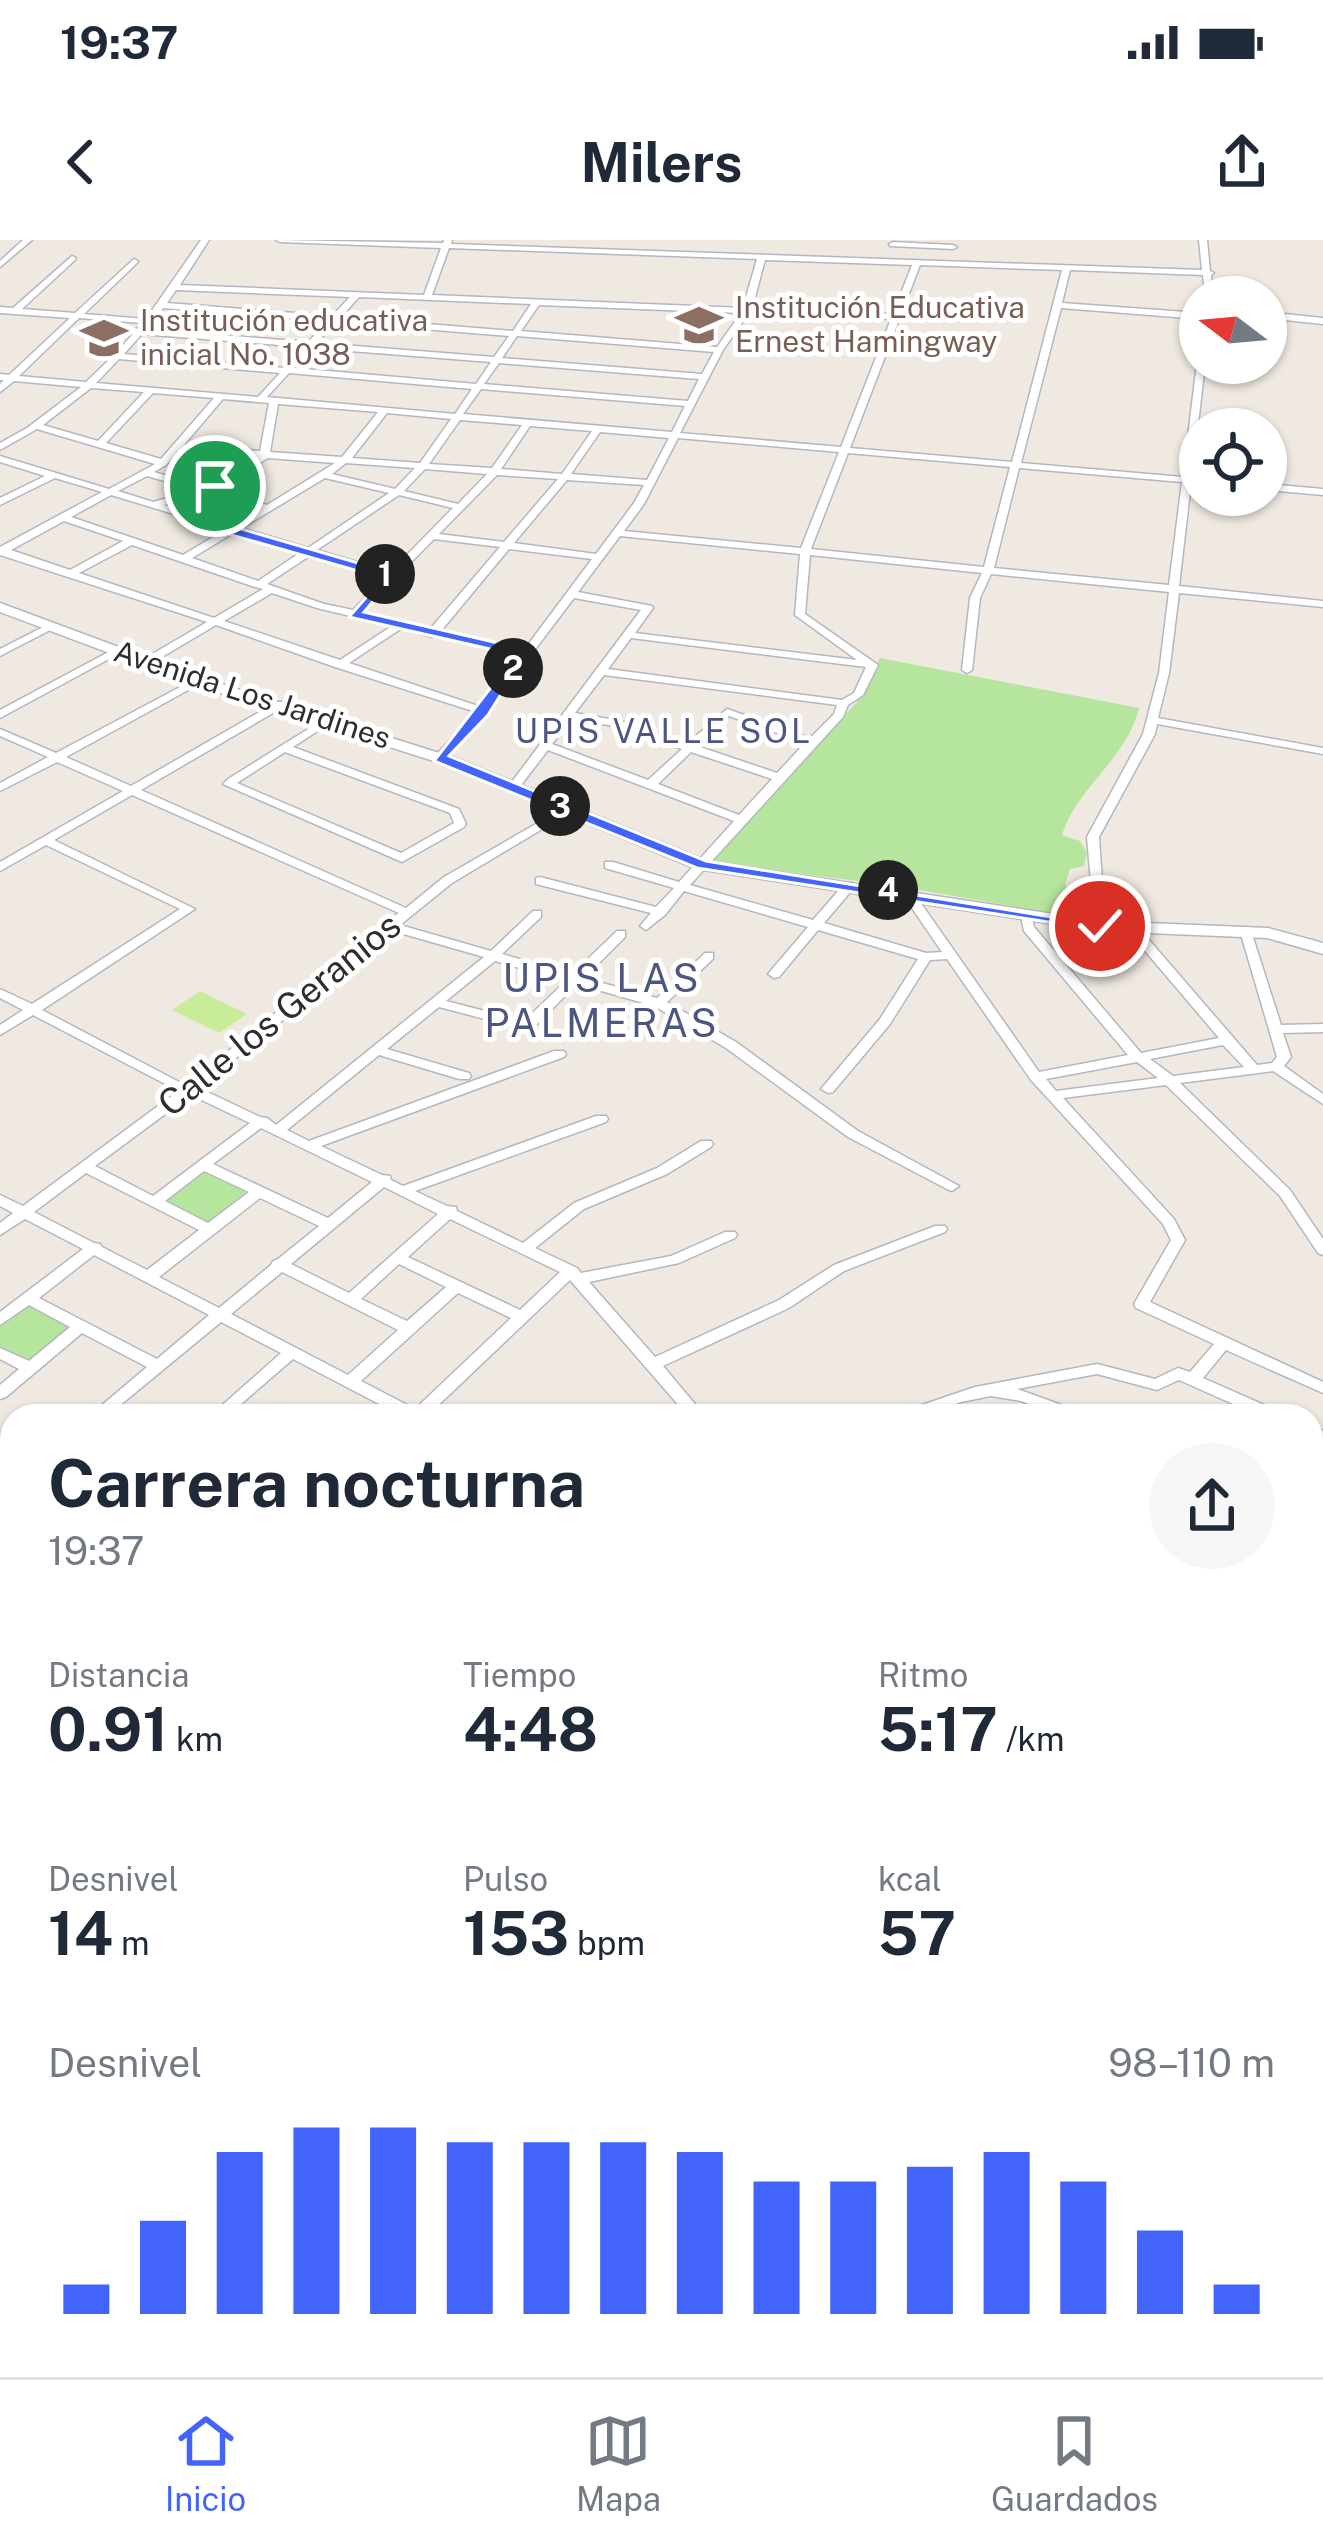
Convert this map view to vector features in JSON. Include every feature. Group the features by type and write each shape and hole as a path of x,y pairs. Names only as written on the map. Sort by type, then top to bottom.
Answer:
{"street":[{"path":"0,266 28,240"},
{"path":"0,447 40,428 84,385 176,287 205,240"},
{"path":"280,240 551,245 761,259 1210,273"},
{"path":"603,251 616,240"},
{"path":"1203,240 1203,267 1210,273"},
{"path":"427,298 447,243"},
{"path":"893,244 953,243 951,264"},
{"path":"5,312 71,258"},
{"path":"440,758 483,712 652,482 719,350 747,310 761,259"},
{"path":"0,389 6,378 134,261"},
{"path":"646,926 842,704 858,695 874,669 800,615 806,552 917,263"},
{"path":"967,670 975,598 988,570 1067,268"},
{"path":"176,287 898,316"},
{"path":"259,401 357,294"},
{"path":"146,662 216,623 307,552 396,493 424,465 536,302"},
{"path":"1058,304 1179,314"},
{"path":"160,305 719,350"},
{"path":"5,312 145,321"},
{"path":"1287,317 1323,320"},
{"path":"136,331 705,377"},
{"path":"112,356 690,404"},
{"path":"573,395 587,368"},
{"path":"6,378 1179,479"},
{"path":"99,445 150,392"},
{"path":"1,551 163,463 220,397"},
{"path":"267,454 274,402"},
{"path":"184,559 324,476 346,459 385,411"},
{"path":"354,614 496,470 527,424"},
{"path":"40,428 163,463"},
{"path":"431,634 566,476 597,430"},
{"path":"175,448 652,482"},
{"path":"149,506 205,490 267,454"},
{"path":"0,458 392,576"},
{"path":"148,473 267,508"},
{"path":"0,502 52,476"},
{"path":"324,476 460,507"},
{"path":"1287,489 1323,492"},
{"path":"205,490 228,530"},
{"path":"1100,926 1093,837 1149,734 1189,516"},
{"path":"64,518 354,614 524,652"},
{"path":"618,533 1323,604"},
{"path":"434,536 599,557"},
{"path":"70,574 131,541"},
{"path":"1,551 483,712"},
{"path":"514,787 648,608 571,593"},
{"name":"Avenida Los Jardines","path":"0,607 197,681 329,719 440,758 703,865 907,892 1100,926 1246,931 1323,949"},
{"path":"339,665 398,626"},
{"path":"0,652 51,627"},
{"path":"628,635 870,664"},
{"path":"0,715 116,651"},
{"path":"601,671 842,704"},
{"path":"0,788 197,681"},
{"path":"0,867 280,704"},
{"path":"650,785 727,712 812,742"},
{"path":"568,715 616,723 777,777"},
{"path":"284,748 455,811 460,824 402,858 229,784 284,748 329,719"},
{"path":"1151,720 1323,752"},
{"path":"0,732 406,911"},
{"path":"546,745 741,820"},
{"name":"Calle los Geranios","path":"0,1230 406,911 562,807"},
{"path":"0,1031 182,918 187,905 46,841"},
{"path":"609,865 926,957 950,955"},
{"path":"540,880 661,913"},
{"path":"774,974 849,886"},
{"path":"907,892 1036,1077 1150,1199 1178,1240 1141,1304 1323,1388"},
{"path":"280,1129 492,957 537,914"},
{"path":"1027,916 1028,928 1140,1058 1166,1077 1285,1193 1323,1250"},
{"path":"388,926 659,1003 731,1045 853,1134 952,1186"},
{"path":"1133,928 1223,1041 1252,1069"},
{"path":"1246,931 1279,1029 1284,1058 1276,1067"},
{"path":"435,1002 519,1028 577,980 621,934"},
{"path":"659,1003 709,956"},
{"path":"828,1089 885,1021 926,957"},
{"path":"0,993 183,1086 527,1247 573,1275 686,1404"},
{"path":"1279,1029 1323,1028"},
{"path":"1036,1077 1223,1041"},
{"path":"376,1050 464,1076"},
{"path":"313,1144 559,1054"},
{"path":"1054,1095 1166,1077 1276,1067 1323,1100"},
{"path":"408,1190 601,1119"},
{"path":"153,1203 262,1121"},
{"path":"527,1247 579,1206 662,1171 706,1144"},
{"path":"203,1166 328,1224"},
{"path":"85,1167 210,1230"},
{"path":"114,1404 385,1179"},
{"path":"150,1276 258,1192"},
{"path":"0,1200 392,1404"},
{"path":"351,1299 452,1210"},
{"path":"652,1365 784,1304 820,1277 940,1229"},
{"path":"429,1404 573,1275 674,1260 730,1234"},
{"path":"0,1320 95,1247"},
{"path":"398,1258 523,1317"},
{"path":"278,1264 408,1328"},
{"path":"349,1383 457,1286"},
{"path":"28,1298 156,1365"},
{"path":"0,1393 81,1326"},
{"path":"1192,1380 1223,1342"},
{"path":"0,1353 30,1368"},
{"path":"231,1404 290,1353"},
{"path":"938,1404 972,1391 1096,1369 1150,1385 1172,1372 1247,1404"},
{"path":"999,1387 1044,1404"}],"green space":[{"path":"880,658 1139,708 1124,743 1079,802 1062,835 1080,841 1087,853 1084,866 1070,869 1065,885 1088,910 1087,919 890,885 710,862 856,703"},
{"path":"200,991 247,1014 219,1033 172,1010"},
{"path":"203,1171 246,1192 206,1224 163,1203"},
{"path":"26,1303 72,1326 28,1361 0,1347 0,1324"}],"place":[{"name":"Institución Educativa Ernest Hamingway","path":"699,325"},
{"name":"Institución educativa inicial No. 1038","path":"104,338"}],"district":[{"name":"UPIS VALLE SOL","path":"664,731"},
{"name":"UPIS LAS PALMERAS","path":"602,1000"}],"route":[{"path":"215,486 205,490 226,529 392,576 354,614 524,652 483,712 440,758 703,865 907,892 1100,926"}]}
